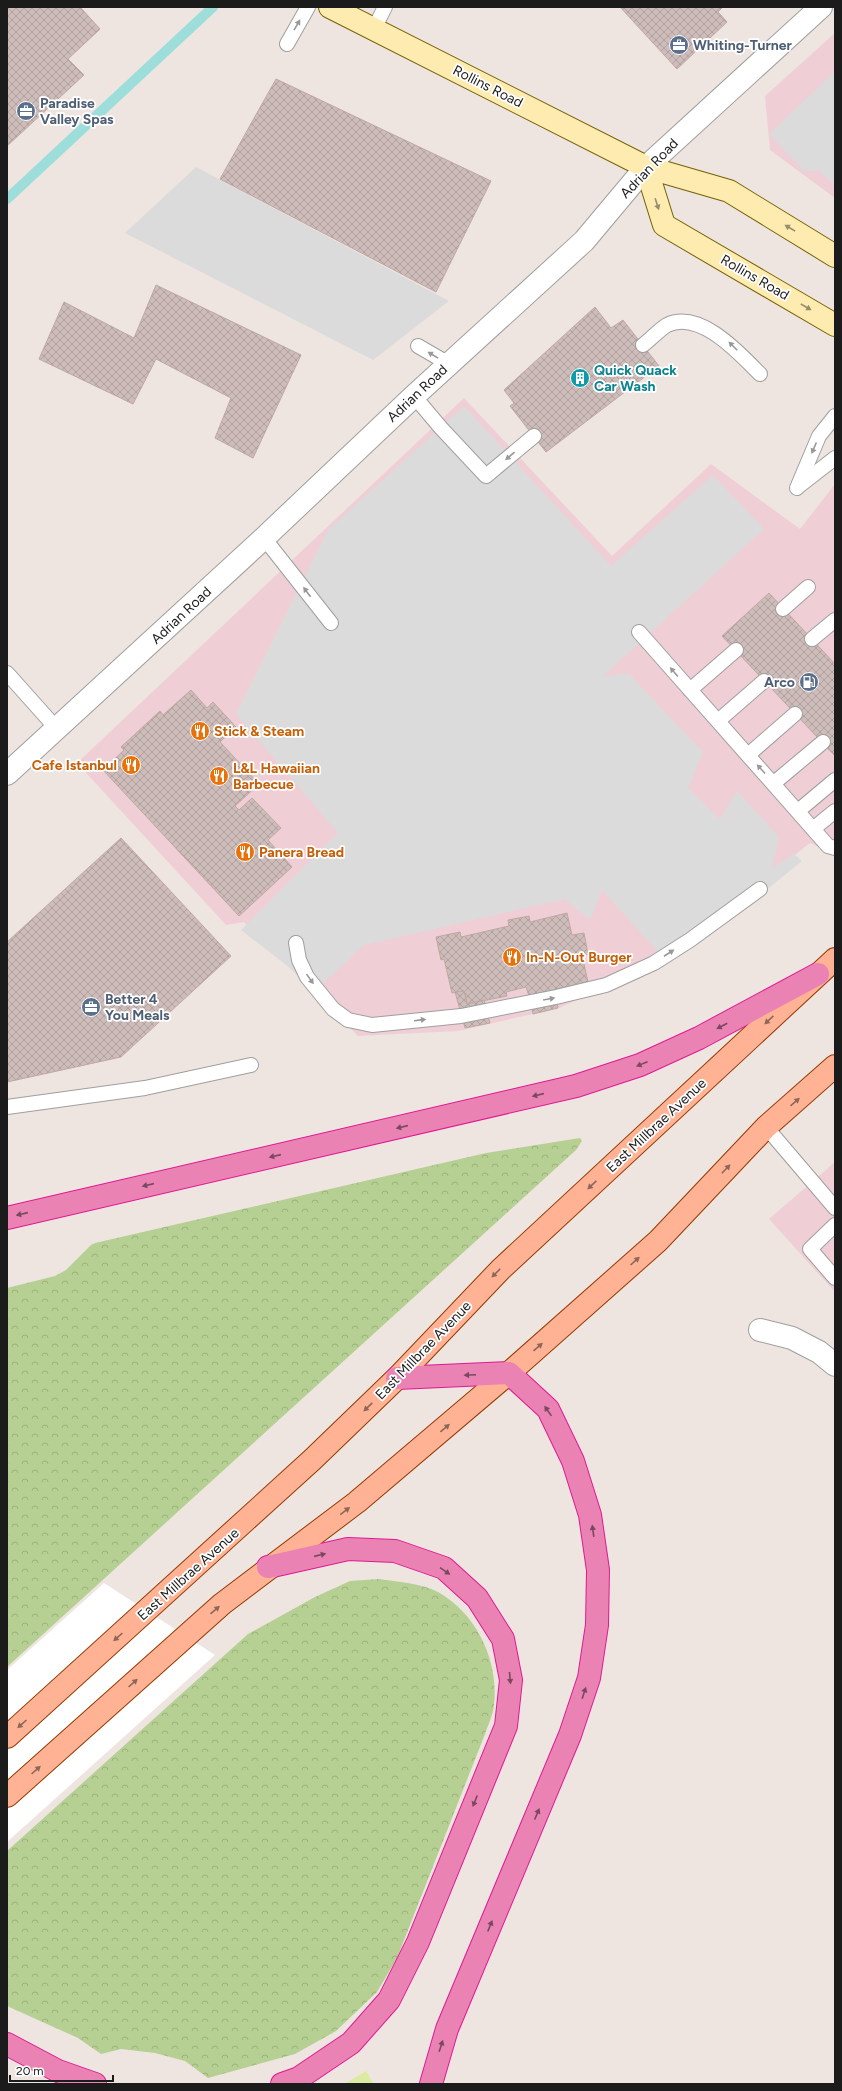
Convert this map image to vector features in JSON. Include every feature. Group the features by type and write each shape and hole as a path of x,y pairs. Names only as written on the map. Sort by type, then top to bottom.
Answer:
{"highway":[{"path":"7,1218 576,1086 640,1065 699,1038 818,974"},
{"path":"397,1378 509,1373 548,1409 574,1461 590,1515 598,1570 597,1625 589,1678 570,1735 447,2029 431,2084"},
{"path":"268,1567 348,1549 395,1551 444,1568 477,1598 503,1638 511,1680 506,1726 418,1942 389,2000 351,2043 299,2078 282,2084"},
{"path":"7,2044 58,2071 95,2084"}],"main road":[{"name":"Rollins Road","path":"330,7 646,167 729,191 835,256"},
{"name":"Rollins Road","path":"646,167 664,225 835,325"},
{"name":"East Millbrae Avenue","path":"7,1738 290,1481 397,1378 501,1269 835,959"},
{"path":"7,1796 222,1604 268,1567 357,1502 509,1373 658,1241 766,1127 835,1066"}],"street":[{"name":"Adrian Road","path":"7,774 264,538 414,396 584,241 646,167 821,7"},
{"path":"760,1330 792,1338 819,1352 835,1365"}],"lane":[{"path":"287,44 308,7"},
{"path":"374,29 385,7"},
{"path":"643,345 667,325 683,322 702,327 727,341 760,374"},
{"path":"418,346 449,364"},
{"path":"414,396 441,428 486,476 534,436"},
{"path":"835,416 819,436 797,488 835,458"},
{"path":"264,538 331,623"},
{"path":"783,609 808,587"},
{"path":"812,640 835,620"},
{"path":"639,632 774,783 828,846 835,848"},
{"path":"690,690 736,650"},
{"path":"7,673 57,729"},
{"path":"718,721 764,681"},
{"path":"748,755 795,714"},
{"path":"774,783 823,742"},
{"path":"798,811 835,780"},
{"path":"813,829 835,812"},
{"path":"296,943 299,960 307,977 333,1009 348,1020 372,1025 462,1016 556,997 606,985 654,963 690,940 760,889"},
{"path":"7,1107 145,1088 251,1065"},
{"path":"766,1127 835,1208"},
{"path":"835,1225 810,1250 835,1278"}],"shaded area":[{"path":"835,33 835,198 770,150 765,96"},
{"path":"835,71 835,186 820,171 804,171 769,134"},
{"path":"196,167 449,301 373,360 125,233"},
{"path":"464,398 612,556 711,464 800,529 835,484 835,855 810,843 660,962 559,1008 458,1031 358,1036 244,922 226,925 77,763"},
{"path":"464,406 611,566 713,475 764,529 602,677 628,673 703,752 688,788 720,819 737,791 779,837 772,868 794,854 802,861 727,922 668,963 602,890 590,920 565,899 364,945 317,989 241,930 338,833 236,714 328,530"},
{"path":"835,1162 835,1292 769,1219"}],"green space":[{"path":"580,1138 582,1141 576,1150 7,1667 7,1288 55,1276 66,1270 91,1245 95,1243 486,1153"},
{"path":"379,1579 417,1585 431,1589 452,1601 474,1626 482,1640 489,1656 495,1688 492,1716 397,1958 377,1992 336,2031 295,2054 208,2078 185,2061 155,2053 121,2049 101,2054 78,2038 7,2006 7,1851 248,1634 315,1597 350,1581"},
{"path":"366,2071 374,2084 344,2084"}],"pier":[{"path":"104,1583 215,1655 7,1842 7,1670"}],"building":[{"name":"Paradise Valley Spas","path":"7,7 80,7 100,29 68,59 84,75 7,146"},
{"name":"Whiting-Turner","path":"620,7 723,7 718,12 727,22 677,69"},
{"path":"276,79 491,181 436,292 220,179"},
{"path":"156,285 301,355 253,458 215,438 231,398 156,359 133,404 39,359 64,302 134,338"},
{"name":"Quick Quack Car Wash","path":"595,307 611,328 623,320 659,366 546,452 510,406 514,403 504,390"},
{"path":"769,593 835,664 835,756 722,636"},
{"path":"191,690 207,708 213,702 236,727 220,742 259,784 235,806 239,810 252,798 281,828 268,840 292,867 239,916 103,770 124,750 121,747 160,711 163,715"},
{"name":"Better 4 You Meals","path":"121,838 231,956 121,1057 7,1082 7,942"},
{"name":"In-N-Out Burger","path":"567,913 572,935 584,933 588,954 582,955 588,982 529,996 526,987 506,992 507,996 467,1004 464,991 452,993 444,959 441,960 436,937 460,932 461,937 509,926 508,920 529,916 530,922"},
{"path":"464,991 467,1004 484,1000 490,1023 465,1028 455,992"},
{"path":"556,997 558,1008 533,1014 531,1002"}],"waterway":[{"path":"7,199 213,7"}],"place":[{"name":"Whiting-Turner","path":"679,45"},
{"name":"Paradise Valley Spas","path":"26,111"},
{"name":"Quick Quack Car Wash","path":"580,378"},
{"name":"Arco","path":"809,682"},
{"name":"Stick & Steam","path":"200,731"},
{"name":"Cafe Istanbul","path":"131,765"},
{"name":"L&L Hawaiian Barbecue","path":"219,776"},
{"name":"Panera Bread","path":"245,852"},
{"name":"In-N-Out Burger","path":"512,957"},
{"name":"Better 4 You Meals","path":"91,1007"}]}
